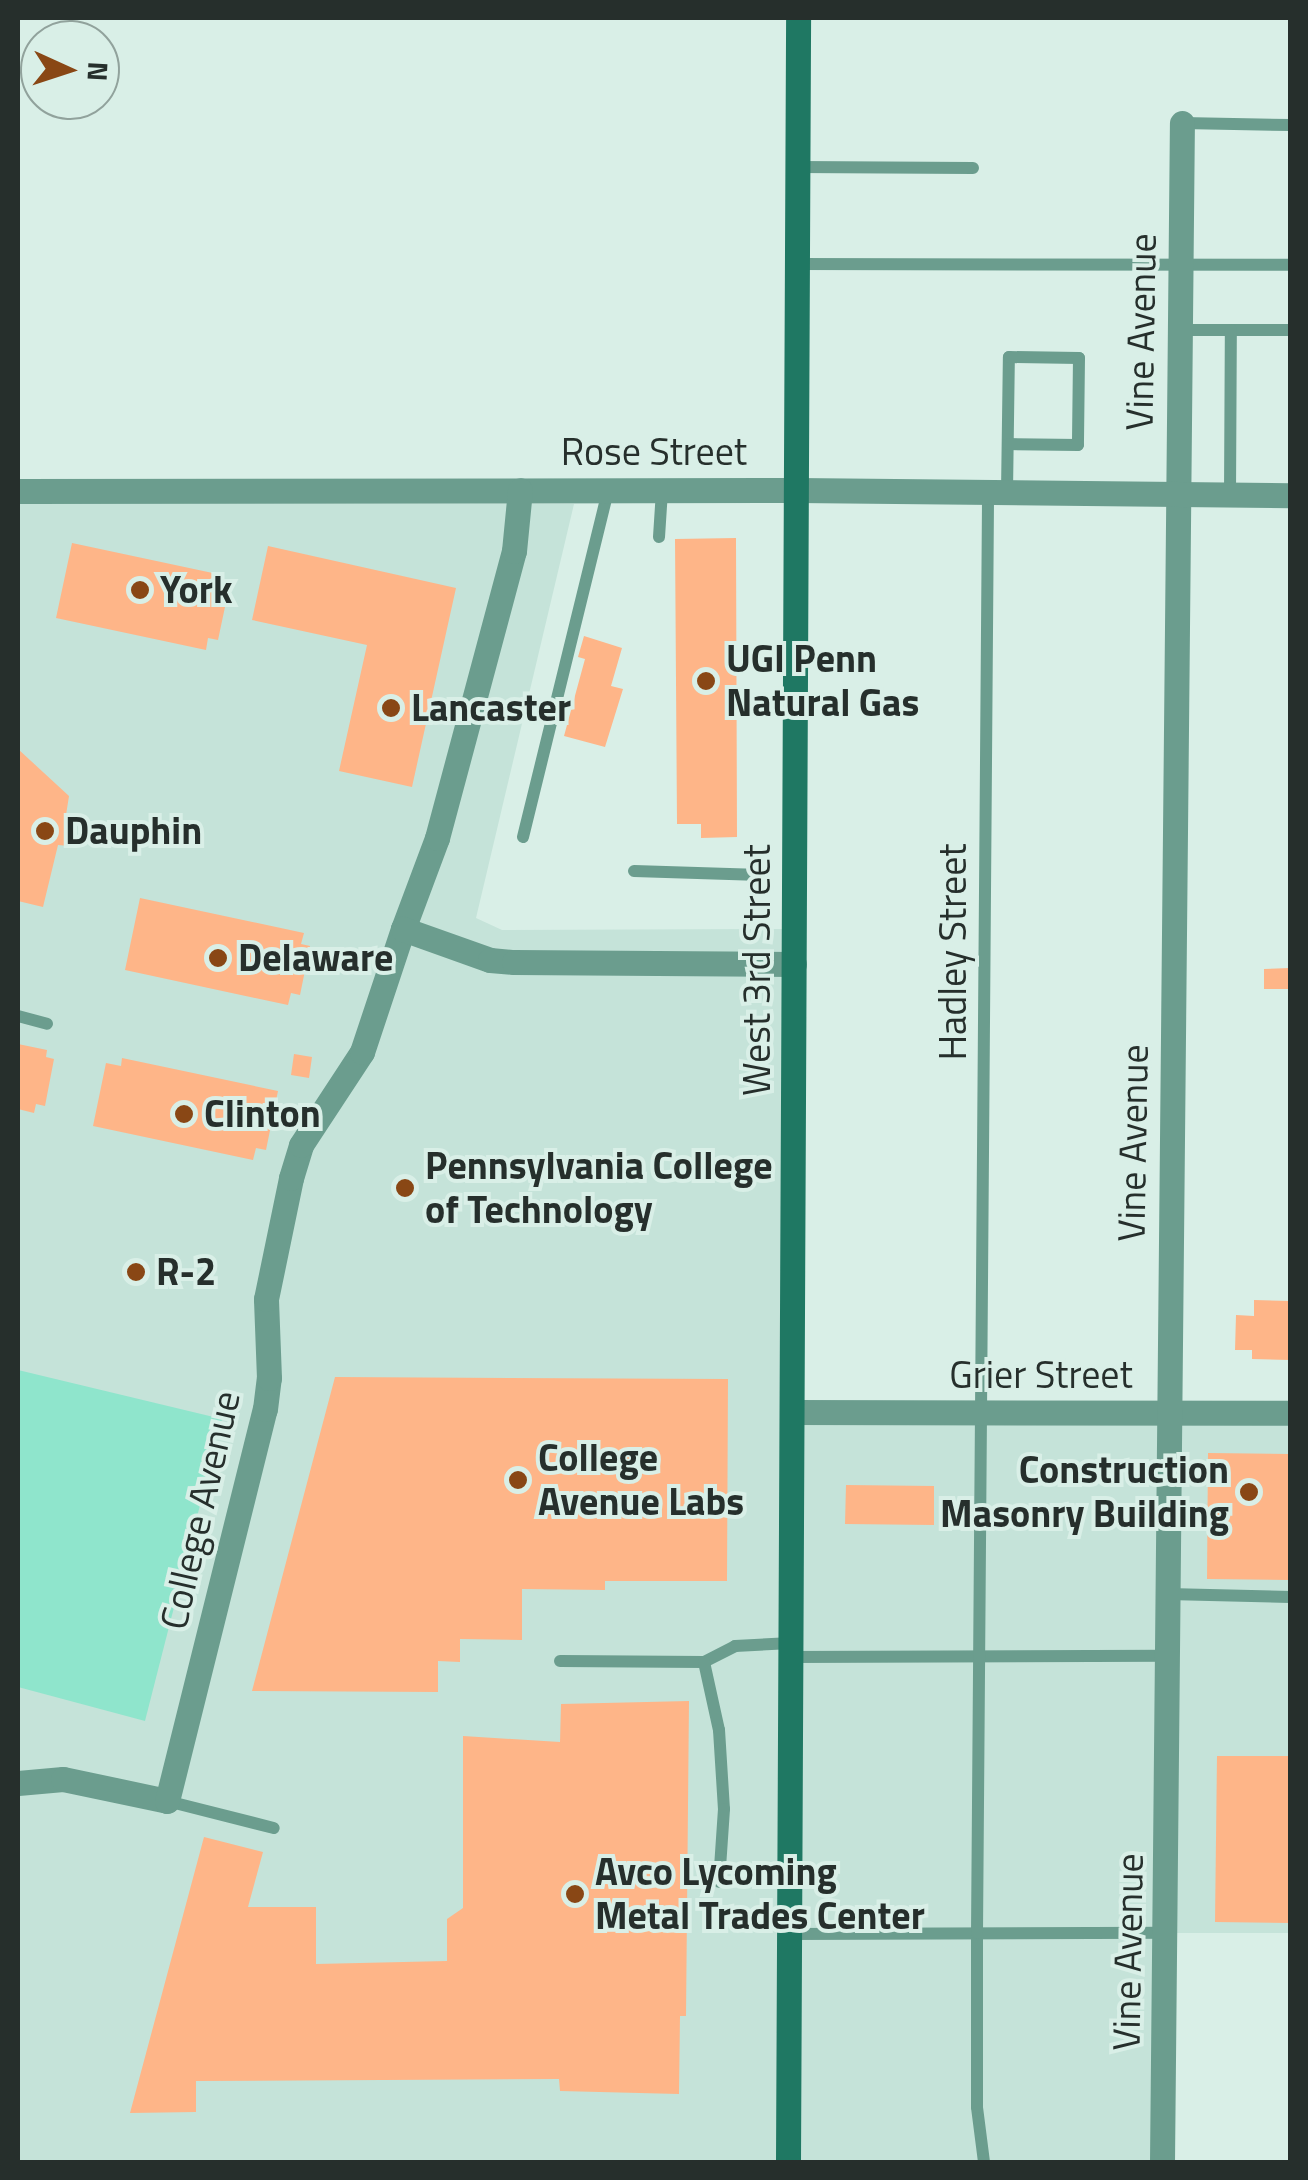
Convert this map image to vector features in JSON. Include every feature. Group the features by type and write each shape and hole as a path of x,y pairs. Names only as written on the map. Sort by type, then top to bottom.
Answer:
{"main road":[{"name":"West 3rd Street","path":"788,2162 798,18"}],"street":[{"name":"Vine Avenue","path":"1162,2162 1182,124"},
{"name":"College Avenue","path":"167,1802 265,1409 269,1378 266,1299 292,1178 301,1145 362,1052 437,838 514,551 520,490"},
{"name":"Rose Street","path":"18,491 796,490 1290,495"},
{"path":"404,928 490,960 794,964"},
{"name":"Grier Street","path":"792,1412 1290,1413"},
{"path":"18,1783 63,1780 167,1802"}],"lane":[{"path":"1182,124 1290,125"},
{"path":"798,167 973,168"},
{"path":"797,264 1290,265"},
{"path":"1178,330 1290,330"},
{"path":"1230,494 1231,330"},
{"name":"Hadley Street","path":"984,2162 978,2107 977,1933 980,1412 998,492 1008,444 1008,357 1079,358 1078,445 1008,444"},
{"path":"523,837 543,742 608,490"},
{"path":"659,537 662,490"},
{"path":"634,871 761,875"},
{"path":"18,1016 47,1024"},
{"path":"1168,1594 1290,1598"},
{"path":"560,1661 704,1662 735,1646 980,1658 1167,1656"},
{"path":"704,1662 718,1730 724,1809 720,1882"},
{"path":"167,1802 274,1828"},
{"path":"789,1934 1166,1933"}],"shaded area":[{"name":"Pennsylvania College of Technology","path":"18,504 574,504 476,918 502,930 794,929 792,1412 1290,1413 1290,1933 1167,1933 1162,2162 18,2162"}],"green space":[{"path":"18,1370 222,1419 145,1721 18,1687"}],"building":[{"name":"UGI Penn Natural Gas","path":"736,538 737,837 701,838 701,824 677,824 675,539"},
{"name":"York","path":"72,543 222,575 215,605 225,607 218,640 208,638 206,650 56,618"},
{"name":"Lancaster","path":"268,546 456,588 412,787 339,771 367,645 252,620"},
{"path":"584,636 622,648 611,686 623,689 605,747 564,736 585,659 578,657"},
{"name":"Dauphin","path":"18,749 69,796 66,815 75,817 69,846 58,845 43,907 18,901"},
{"name":"Delaware","path":"140,898 304,933 301,944 310,946 300,995 291,993 288,1005 125,970"},
{"path":"1290,968 1290,989 1264,989 1264,969"},
{"path":"18,1044 47,1050 46,1057 54,1059 45,1106 36,1104 34,1113 18,1109"},
{"path":"294,1054 312,1057 309,1078 291,1075"},
{"name":"Clinton","path":"122,1058 278,1091 266,1150 256,1148 253,1160 93,1126 106,1063 121,1066"},
{"path":"1254,1300 1290,1301 1290,1360 1252,1359 1252,1350 1235,1350 1236,1315 1254,1316"},
{"name":"College Avenue Labs","path":"335,1377 728,1379 727,1581 605,1581 605,1590 522,1589 522,1640 460,1639 460,1662 438,1661 438,1692 252,1691"},
{"name":"Construction Masonry Building","path":"1208,1453 1290,1454 1290,1580 1207,1579"},
{"path":"846,1485 934,1486 934,1525 845,1524"},
{"name":"Avco Lycoming Metal Trades Center","path":"689,1701 686,2016 680,2016 679,2094 560,2091 559,2079 196,2081 196,2112 130,2113 204,1837 263,1852 248,1907 316,1907 316,1964 447,1961 447,1919 463,1908 463,1736 560,1742 561,1704"},
{"path":"1217,1756 1290,1756 1290,1923 1215,1922"}],"place":[{"name":"York","path":"140,590"},
{"name":"UGI Penn Natural Gas","path":"706,681"},
{"name":"Lancaster","path":"391,708"},
{"name":"Dauphin","path":"45,831"},
{"name":"Delaware","path":"218,958"},
{"name":"Clinton","path":"184,1114"},
{"name":"Pennsylvania College of Technology","path":"405,1188"},
{"name":"R-2","path":"136,1272"},
{"name":"College Avenue Labs","path":"518,1480"},
{"name":"Construction Masonry Building","path":"1249,1492"},
{"name":"Avco Lycoming Metal Trades Center","path":"575,1894"}]}
